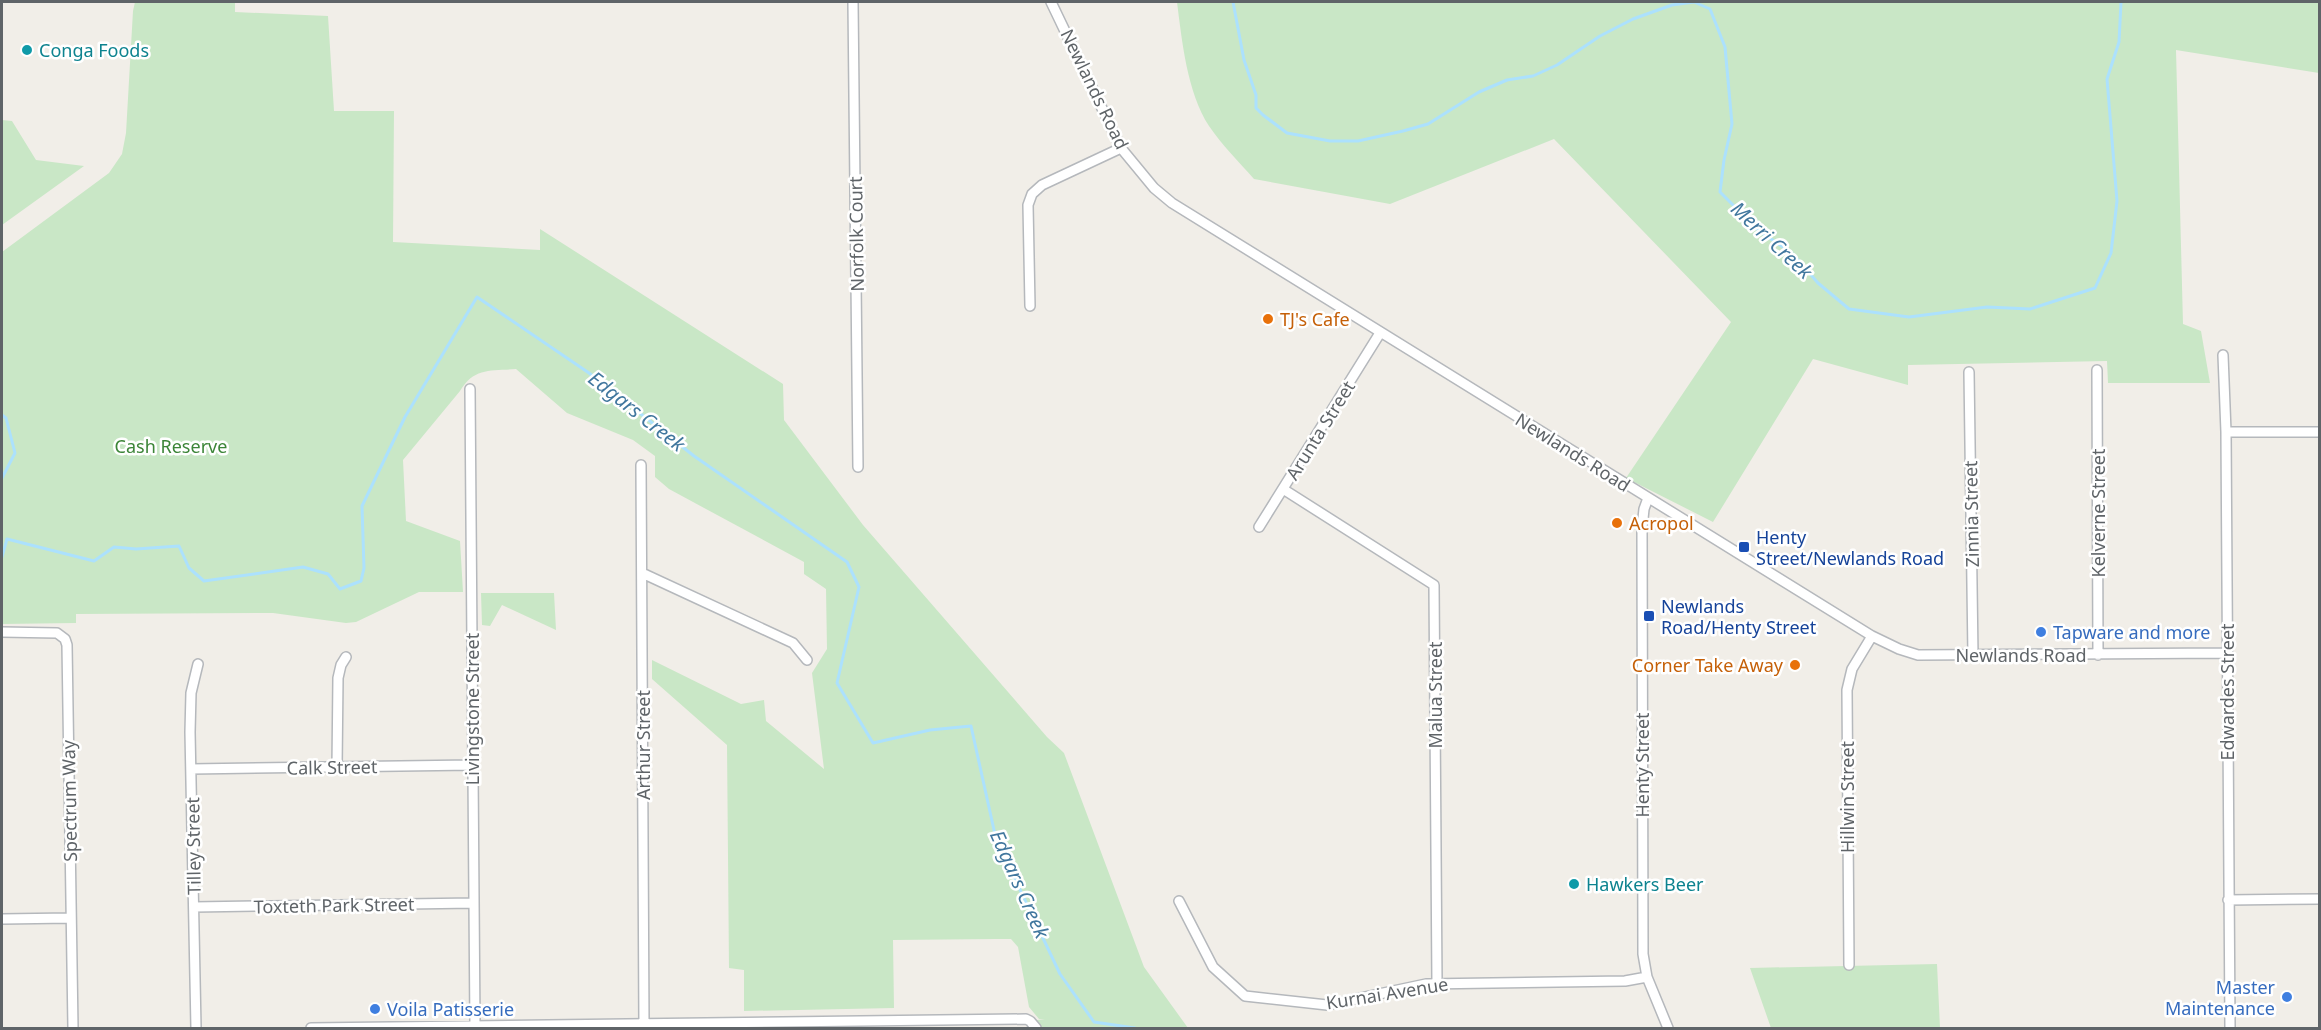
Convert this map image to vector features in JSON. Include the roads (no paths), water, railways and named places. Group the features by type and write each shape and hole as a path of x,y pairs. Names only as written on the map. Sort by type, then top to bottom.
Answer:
{"street":[{"name":"Norfolk Court","path":"853,2 858,467"},
{"name":"Newlands Road","path":"1051,2 1121,148 1154,188 1172,203 1872,636 1899,650 1918,655 2227,653"},
{"path":"1030,306 1028,205 1032,194 1042,186 1121,148"},
{"name":"Arunta Street","path":"1259,527 1380,333"},
{"name":"Edwardes Street","path":"2223,355 2226,432 2230,1029"},
{"name":"Kelverne Street","path":"2097,370 2098,655"},
{"name":"Zinnia Street","path":"1969,372 1973,656"},
{"name":"Livingstone Street","path":"470,389 475,1027"},
{"path":"2226,432 2319,432"},
{"name":"Arthur Street","path":"641,465 644,1025"},
{"name":"Malua Street","path":"1283,489 1434,585 1437,983"},
{"name":"Henty Street","path":"1648,498 1642,528 1643,932 1647,976 1668,1029"},
{"path":"642,573 794,644 807,660"},
{"name":"Spectrum Way","path":"2,633 57,633 65,639 67,645 73,1029"},
{"name":"Hillwin Street","path":"1848,965 1847,690 1852,669 1872,636"},
{"path":"338,767 338,678 341,665 346,657"},
{"name":"Tilley Street","path":"196,1029 191,693 198,664"},
{"name":"Calk Street","path":"191,769 473,765"},
{"path":"2228,900 2319,899"},
{"name":"Kurnai Avenue","path":"1179,901 1212,967 1245,996 1327,1005 1437,983 1625,981 1647,976"},
{"name":"Toxteth Park Street","path":"194,907 474,903"},
{"path":"2,919 70,918"},
{"path":"311,1029 899,1025 1026,1019 1033,1025"}],"waterway":[{"name":"Merri Creek","path":"1233,2 1244,60 1256,95 1256,108 1287,133 1330,141 1358,141 1428,124 1479,92 1507,80 1533,76 1557,65 1600,36 1633,19 1672,5 1694,2 1710,9 1725,47 1732,124 1720,192 1760,232 1791,252 1818,283 1849,309 1909,317 1987,307 2030,309 2095,288 2111,253 2117,201 2107,79 2119,42 2121,2"},
{"name":"Edgars Creek","path":"2,557 7,539 94,561 114,547 136,549 179,546 189,568 204,581 303,567 328,574 340,589 361,581 364,568 362,506 405,417 477,297 589,373 694,456 847,562 859,587 837,683 873,743 930,730 971,726 996,839 1060,974 1094,1022 1135,1028"},
{"name":"Edgars Creek","path":"2,415 6,418 15,453 2,478"}],"place":[{"name":"Conga Foods","path":"27,50"},
{"name":"TJ's Cafe","path":"1268,319"},
{"name":"Acropol","path":"1617,523"},
{"name":"Henty Street/Newlands Road","path":"1744,547"},
{"name":"Newlands Road/Henty Street","path":"1649,616"},
{"name":"Tapware and more","path":"2041,632"},
{"name":"Corner Take Away","path":"1795,665"},
{"name":"Hawkers Beer","path":"1574,884"},
{"name":"Master Maintenance","path":"2287,997"},
{"name":"Voila Patisserie","path":"375,1009"}],"park label":[{"name":"Cash Reserve","path":"171,446"}]}
